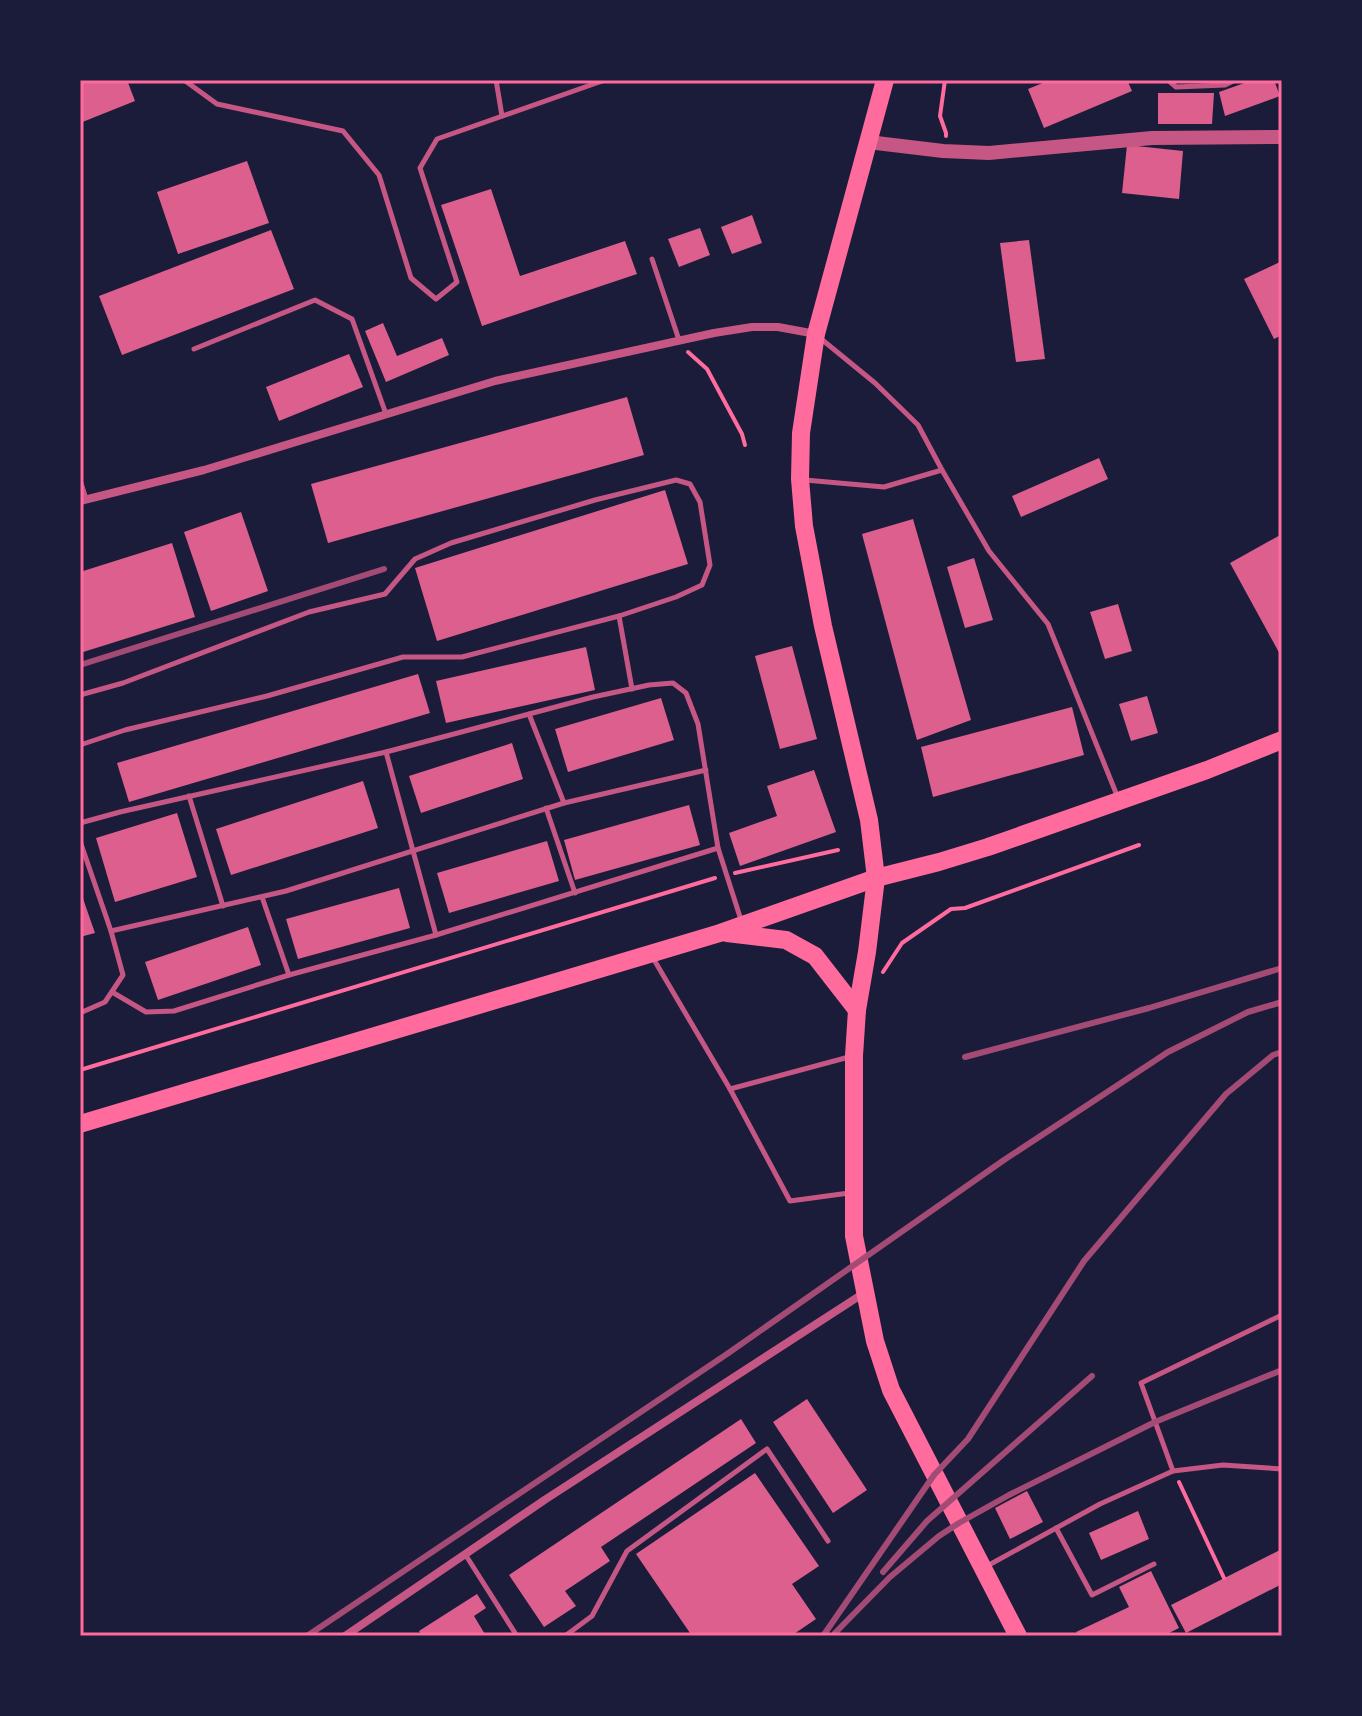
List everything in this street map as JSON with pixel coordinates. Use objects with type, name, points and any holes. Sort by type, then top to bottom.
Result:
[{"type":"main road","points":[[885,80],[816,334],[801,433],[800,479],[804,526],[823,626],[869,820],[876,878],[857,1010],[854,1056],[854,1236],[875,1341],[891,1390],[1018,1636]]},
{"type":"main road","points":[[80,1124],[720,933],[876,878],[988,847],[1207,770],[1282,740]]},
{"type":"main road","points":[[720,933],[786,940],[815,956],[857,1010]]},
{"type":"street","points":[[868,142],[989,153],[1152,138],[1282,137]]},
{"type":"street","points":[[83,500],[204,470],[495,381],[752,327],[778,327],[816,334]]},
{"type":"street","points":[[345,1636],[546,1499],[864,1293]]},
{"type":"lane","points":[[184,80],[217,104],[343,131],[379,175],[411,278],[436,299],[457,282],[420,168],[437,139],[605,80]]},
{"type":"lane","points":[[496,80],[502,116]]},
{"type":"lane","points":[[1168,80],[1176,87],[1225,85],[1235,80]]},
{"type":"lane","points":[[652,259],[679,341]]},
{"type":"lane","points":[[194,349],[315,300],[352,319],[386,414]]},
{"type":"lane","points":[[816,334],[875,383],[918,425],[989,551],[1048,624],[1119,801]]},
{"type":"lane","points":[[800,479],[884,487],[942,470]]},
{"type":"lane","points":[[80,480],[83,500]]},
{"type":"lane","points":[[80,695],[123,683],[309,612],[385,594],[415,559],[451,543],[595,500],[676,480],[690,484],[700,502],[710,565],[702,585],[676,597],[619,616],[462,657],[403,657],[267,696],[125,730],[80,745]]},
{"type":"lane","points":[[619,616],[632,689]]},
{"type":"lane","points":[[80,823],[386,752],[632,689],[673,683],[686,693],[698,724],[718,848],[742,925]]},
{"type":"lane","points":[[529,714],[564,803]]},
{"type":"lane","points":[[386,752],[436,935]]},
{"type":"lane","points":[[111,931],[286,891],[546,808],[706,770]]},
{"type":"lane","points":[[189,796],[223,906]]},
{"type":"lane","points":[[546,808],[575,893]]},
{"type":"lane","points":[[80,841],[123,975],[105,1002],[80,1013]]},
{"type":"lane","points":[[112,992],[146,1012],[174,1011],[718,848]]},
{"type":"lane","points":[[262,897],[289,975]]},
{"type":"lane","points":[[650,954],[730,1089],[790,1201],[853,1192]]},
{"type":"lane","points":[[730,1089],[854,1056]]},
{"type":"lane","points":[[1173,1471],[1141,1383],[1282,1315]]},
{"type":"lane","points":[[565,1636],[592,1616],[627,1551],[767,1449],[828,1541]]},
{"type":"lane","points":[[982,1568],[1100,1504],[1173,1471],[1223,1465],[1282,1469]]},
{"type":"lane","points":[[1056,1528],[1092,1595],[1154,1564]]},
{"type":"lane","points":[[465,1554],[517,1636]]},
{"type":"path","points":[[943,151],[946,133],[940,116],[945,80]]},
{"type":"path","points":[[679,341],[707,369],[745,445]]},
{"type":"path","points":[[879,977],[902,943],[951,909],[965,908],[1139,845]]},
{"type":"path","points":[[80,1070],[726,875],[838,850]]},
{"type":"path","points":[[1173,1471],[1224,1578]]},
{"type":"building","points":[[80,80],[127,80],[135,101],[80,123]]},
{"type":"building","points":[[1050,80],[1127,80],[1132,91],[1044,128],[1028,89]]},
{"type":"building","points":[[1253,80],[1274,80],[1280,96],[1225,116],[1219,92]]},
{"type":"building","points":[[1158,93],[1214,93],[1212,124],[1158,124]]},
{"type":"building","points":[[1127,145],[1183,151],[1179,199],[1122,193]]},
{"type":"building","points":[[247,161],[269,223],[178,254],[157,192]]},
{"type":"building","points":[[491,189],[520,276],[625,241],[637,274],[482,326],[441,205]]},
{"type":"building","points":[[752,215],[762,243],[732,254],[721,227]]},
{"type":"building","points":[[700,228],[710,255],[679,267],[668,239]]},
{"type":"building","points":[[271,230],[294,289],[122,355],[99,296]]},
{"type":"building","points":[[1029,240],[1045,359],[1016,362],[1000,243]]},
{"type":"building","points":[[1282,261],[1282,335],[1274,339],[1244,279]]},
{"type":"building","points":[[383,323],[397,356],[442,338],[449,355],[386,382],[365,331]]},
{"type":"building","points":[[349,354],[363,387],[279,421],[266,387]]},
{"type":"building","points":[[627,397],[644,455],[328,543],[311,484]]},
{"type":"building","points":[[1099,458],[1108,479],[1021,517],[1012,496]]},
{"type":"building","points":[[665,490],[688,564],[437,641],[415,568]]},
{"type":"building","points":[[241,512],[268,591],[211,611],[184,532]]},
{"type":"building","points":[[913,519],[971,720],[917,740],[862,534]]},
{"type":"building","points":[[1282,534],[1282,658],[1230,563]]},
{"type":"building","points":[[172,543],[195,617],[80,653],[80,572]]},
{"type":"building","points":[[974,558],[993,620],[965,628],[947,567]]},
{"type":"building","points":[[1118,604],[1132,651],[1105,659],[1090,612]]},
{"type":"building","points":[[792,646],[817,739],[780,749],[755,656]]},
{"type":"building","points":[[586,647],[595,690],[446,723],[436,681]]},
{"type":"building","points":[[418,674],[430,713],[129,802],[117,763]]},
{"type":"building","points":[[1147,696],[1158,733],[1131,741],[1119,704]]},
{"type":"building","points":[[661,698],[674,740],[568,772],[555,729]]},
{"type":"building","points":[[1072,707],[1084,755],[933,797],[921,747]]},
{"type":"building","points":[[512,743],[523,779],[421,813],[409,776]]},
{"type":"building","points":[[814,770],[836,832],[740,866],[729,833],[777,816],[767,786]]},
{"type":"building","points":[[363,781],[378,828],[231,875],[216,829]]},
{"type":"building","points":[[689,805],[700,845],[575,880],[564,840]]},
{"type":"building","points":[[177,813],[197,877],[115,902],[96,838]]},
{"type":"building","points":[[547,841],[559,881],[449,913],[437,873]]},
{"type":"building","points":[[399,888],[410,928],[298,959],[286,919]]},
{"type":"building","points":[[80,890],[95,933],[80,937]]},
{"type":"building","points":[[248,927],[261,965],[158,1000],[145,962]]},
{"type":"building","points":[[807,1399],[867,1490],[833,1513],[773,1422]]},
{"type":"building","points":[[741,1419],[756,1443],[601,1547],[610,1561],[565,1591],[576,1606],[544,1627],[509,1575]]},
{"type":"building","points":[[755,1473],[819,1566],[792,1584],[816,1619],[791,1636],[692,1636],[636,1554]]},
{"type":"building","points":[[1027,1491],[1043,1522],[1010,1539],[995,1508]]},
{"type":"building","points":[[1138,1511],[1149,1539],[1101,1560],[1089,1533]]},
{"type":"building","points":[[1282,1549],[1282,1584],[1186,1633],[1171,1605]]},
{"type":"building","points":[[1151,1571],[1179,1628],[1163,1636],[1079,1636],[1076,1632],[1129,1607],[1119,1587]]},
{"type":"building","points":[[477,1594],[486,1608],[474,1616],[486,1636],[422,1636],[419,1631]]},
{"type":"railway","points":[[80,665],[384,569]]},
{"type":"railway","points":[[965,1057],[1149,1008],[1282,968]]},
{"type":"railway","points":[[307,1636],[727,1354],[1004,1160],[1168,1052],[1248,1012],[1282,1002]]},
{"type":"railway","points":[[823,1636],[934,1475],[968,1439],[1084,1261],[1226,1094],[1273,1055],[1282,1052]]},
{"type":"railway","points":[[835,1633],[890,1577],[959,1523],[1155,1422],[1282,1370]]},
{"type":"railway","points":[[883,1572],[927,1521],[1092,1376]]}]
